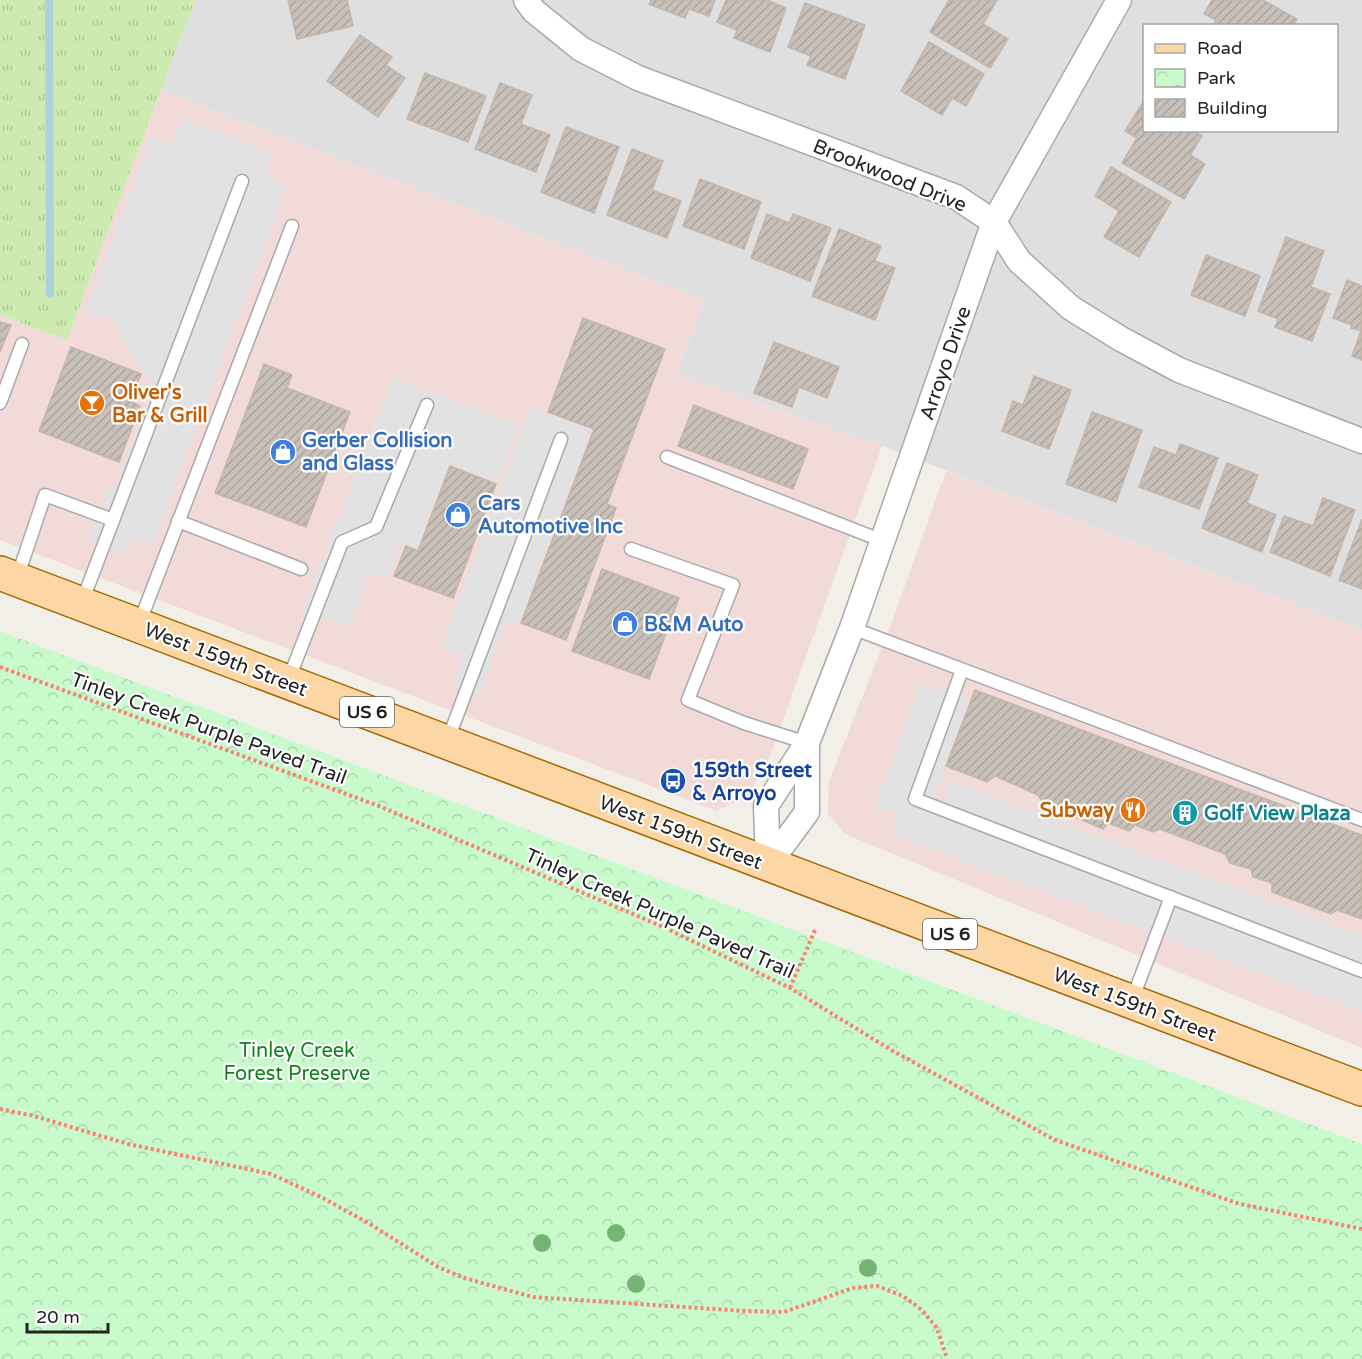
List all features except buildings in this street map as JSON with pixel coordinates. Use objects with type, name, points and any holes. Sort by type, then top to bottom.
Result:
[{"type":"main road","name":"West 159th Street","points":[[8,576],[1362,1089]]},
{"type":"street","name":"Brookwood Drive","points":[[526,0],[534,10],[581,49],[638,78],[956,197],[994,222],[1019,261],[1071,308],[1121,339],[1179,370],[1362,441]]},
{"type":"street","name":"Arroyo Drive","points":[[768,865],[766,806],[807,743],[852,628],[994,222],[1119,0]]},
{"type":"street","name":"Arroyo Drive","points":[[768,865],[807,812],[807,743]]},
{"type":"lane","points":[[81,603],[242,181]]},
{"type":"lane","points":[[138,626],[292,226]]},
{"type":"lane","points":[[0,403],[22,344]]},
{"type":"lane","points":[[288,682],[342,542],[376,527],[427,405]]},
{"type":"lane","points":[[446,743],[561,439]]},
{"type":"lane","points":[[667,458],[883,541]]},
{"type":"lane","points":[[8,576],[45,495],[112,520]]},
{"type":"lane","points":[[178,521],[301,569]]},
{"type":"lane","points":[[631,549],[733,585],[688,700],[744,723],[807,743]]},
{"type":"lane","points":[[852,628],[1362,820]]},
{"type":"lane","points":[[963,670],[915,799],[1362,971]]},
{"type":"lane","points":[[1132,1002],[1171,897]]},
{"type":"path","name":"Tinley Creek Purple Paved Trail","points":[[0,667],[379,806],[661,926],[790,988],[893,1051],[1055,1140],[1240,1204],[1362,1229]]},
{"type":"path","points":[[790,988],[815,930]]},
{"type":"path","points":[[0,1109],[34,1116],[128,1144],[271,1174],[321,1197],[370,1224],[438,1267],[464,1278],[533,1297],[783,1312],[853,1288],[877,1286],[903,1296],[922,1310],[937,1328],[947,1359]]},
{"type":"shaded area","points":[[195,0],[1362,0],[1362,630],[882,446],[683,377],[678,371],[704,300],[161,90]]},
{"type":"shaded area","points":[[161,90],[704,300],[678,371],[683,377],[882,446],[767,764],[747,796],[717,811],[0,540],[0,315],[67,340]]},
{"type":"shaded area","points":[[182,119],[273,153],[265,177],[287,186],[153,544],[133,536],[127,555],[88,541],[109,488],[117,483],[153,387],[126,347],[111,316],[95,318],[87,307],[151,136],[173,144]]},
{"type":"shaded area","points":[[393,378],[519,426],[498,482],[449,463],[417,549],[401,543],[388,578],[370,572],[349,627],[303,609]]},
{"type":"shaded area","points":[[531,407],[592,430],[519,622],[506,621],[479,694],[452,684],[463,655],[441,646]]},
{"type":"shaded area","name":"Golf View Plaza","points":[[946,471],[1362,630],[1362,1048],[845,834],[828,814],[829,781],[890,627]]},
{"type":"shaded area","points":[[921,683],[968,701],[936,796],[938,801],[941,802],[944,799],[950,781],[1362,936],[1362,1012],[891,834],[899,818],[897,814],[875,806]]},
{"type":"green space","points":[[1,0],[195,0],[67,340],[0,315]]},
{"type":"green space","name":"Tinley Creek Forest Preserve","points":[[0,631],[1362,1144],[1362,1359],[0,1359]]},
{"type":"waterway","points":[[49,0],[50,294]]},
{"type":"place","name":"Oliver's Bar & Grill","points":[[92,403]]},
{"type":"place","name":"Gerber Collision and Glass","points":[[283,452]]},
{"type":"place","name":"Cars Automotive Inc","points":[[458,515]]},
{"type":"place","name":"B&M Auto","points":[[625,624]]},
{"type":"place","name":"159th Street & Arroyo","points":[[673,781]]},
{"type":"place","name":"Subway","points":[[1133,810]]},
{"type":"place","name":"Golf View Plaza","points":[[1185,813]]}]
